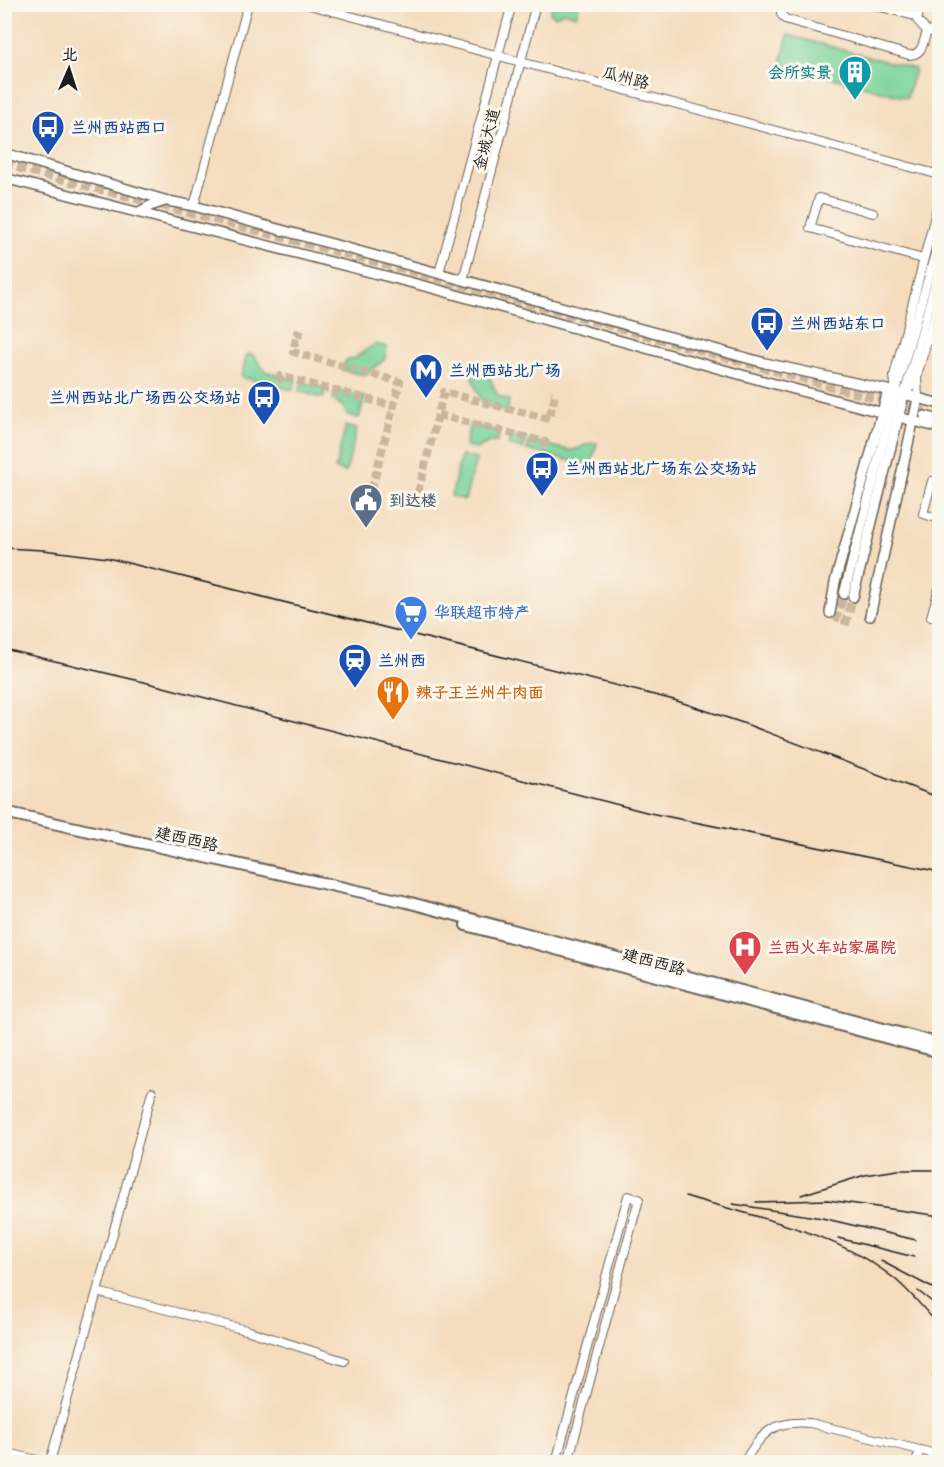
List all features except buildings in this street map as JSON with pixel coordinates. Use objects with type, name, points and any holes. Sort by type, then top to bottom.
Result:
[{"type":"highway","name":"建西西路","points":[[4,812],[406,902],[939,1044]]},
{"type":"highway","name":"建西西路","points":[[362,892],[406,908],[522,941],[939,1052]]},
{"type":"main road","points":[[4,153],[168,201],[194,206],[765,363],[939,404]]},
{"type":"main road","points":[[4,178],[432,288],[939,428]]},
{"type":"main road","points":[[139,212],[156,203],[168,201]]},
{"type":"main road","points":[[830,612],[836,582],[896,393]]},
{"type":"main road","points":[[870,616],[918,399]]},
{"type":"main road","points":[[848,596],[890,414]]},
{"type":"main road","points":[[939,415],[925,414],[939,420]]},
{"type":"street","points":[[194,206],[248,4]]},
{"type":"street","name":"瓜州路","points":[[306,4],[939,176]]},
{"type":"street","name":"金城大道","points":[[439,273],[512,4]]},
{"type":"street","name":"金城大道","points":[[463,280],[536,4]]},
{"type":"street","points":[[783,4],[781,14],[785,19],[909,55],[916,55],[920,52],[927,31]]},
{"type":"street","points":[[921,4],[917,20],[927,31],[939,33]]},
{"type":"street","points":[[875,5],[918,17]]},
{"type":"street","points":[[896,393],[894,376],[939,196]]},
{"type":"street","points":[[873,213],[819,198],[810,228],[923,259]]},
{"type":"street","points":[[896,393],[939,236]]},
{"type":"street","points":[[896,393],[939,266]]},
{"type":"street","points":[[918,399],[917,375],[939,297]]},
{"type":"street","points":[[896,393],[917,375]]},
{"type":"street","points":[[939,483],[932,481],[923,514],[939,519]]},
{"type":"street","points":[[931,617],[939,585]]},
{"type":"street","points":[[50,1462],[152,1092]]},
{"type":"street","points":[[556,1462],[628,1196],[639,1199],[568,1462]]},
{"type":"street","points":[[97,1292],[246,1330],[344,1361]]},
{"type":"street","points":[[590,1338],[600,1341]]},
{"type":"street","points":[[744,1462],[764,1433],[778,1424],[792,1422],[810,1423],[939,1455]]},
{"type":"street","points":[[916,1462],[920,1450]]},
{"type":"street","points":[[4,1452],[45,1462]]},
{"type":"green space","points":[[552,4],[579,5],[576,16],[564,12],[555,16],[550,13]]},
{"type":"green space","points":[[788,35],[915,69],[907,98],[781,64]]},
{"type":"green space","points":[[375,344],[387,347],[385,359],[365,375],[342,370],[346,360],[353,359]]},
{"type":"green space","points":[[247,354],[253,355],[265,371],[296,380],[293,390],[241,377]]},
{"type":"green space","points":[[472,369],[487,372],[498,396],[509,400],[507,412],[483,405],[471,375]]},
{"type":"green space","points":[[302,382],[326,388],[323,398],[299,392]]},
{"type":"green space","points":[[336,389],[365,397],[359,418],[347,415],[344,408],[333,399]]},
{"type":"green space","points":[[470,424],[499,431],[497,442],[489,442],[477,449],[465,446]]},
{"type":"green space","points":[[346,426],[357,429],[346,472],[335,469]]},
{"type":"green space","points":[[510,435],[526,439],[523,449],[508,445]]},
{"type":"green space","points":[[530,440],[569,450],[597,443],[591,466],[527,450]]},
{"type":"green space","points":[[461,456],[476,459],[465,500],[451,496]]},
{"type":"tunnel","points":[[4,164],[434,277],[926,412]]},
{"type":"tunnel","points":[[303,335],[297,333],[293,352],[400,382],[371,492]]},
{"type":"tunnel","points":[[279,382],[280,376],[393,406]]},
{"type":"tunnel","points":[[415,504],[444,392],[549,419],[555,395],[551,394]]},
{"type":"tunnel","points":[[438,415],[545,442],[542,449]]},
{"type":"tunnel","points":[[835,621],[844,594]]},
{"type":"tunnel","points":[[845,625],[853,597]]},
{"type":"railway","points":[[4,548],[108,558],[674,700],[743,723],[940,798]]},
{"type":"railway","points":[[4,649],[144,682],[650,813],[940,872]]},
{"type":"railway","points":[[801,1195],[865,1175],[898,1170],[933,1170]]},
{"type":"railway","points":[[685,1196],[792,1227],[844,1247],[898,1281],[940,1326]]},
{"type":"railway","points":[[756,1202],[828,1200],[940,1216]]},
{"type":"railway","points":[[733,1204],[822,1218],[916,1240]]},
{"type":"railway","points":[[838,1238],[914,1257]]},
{"type":"railway","points":[[881,1261],[940,1292]]},
{"type":"railway","points":[[918,1291],[940,1308]]},
{"type":"railway","points":[[933,1375],[940,1377]]},
{"type":"place","name":"会所实景","points":[[855,101]]},
{"type":"place","name":"兰州西站西口","points":[[48,156]]},
{"type":"place","name":"兰州西站东口","points":[[767,352]]},
{"type":"place","name":"兰州西站北广场","points":[[426,399]]},
{"type":"place","name":"兰州西站北广场西公交场站","points":[[264,426]]},
{"type":"place","name":"兰州西站北广场东公交场站","points":[[542,497]]},
{"type":"place","name":"到达楼","points":[[366,529]]},
{"type":"place","name":"华联超市特产","points":[[411,641]]},
{"type":"place","name":"兰州西","points":[[355,689]]},
{"type":"place","name":"辣子王兰州牛肉面","points":[[393,721]]},
{"type":"place","name":"兰西火车站家属院","points":[[745,976]]}]
